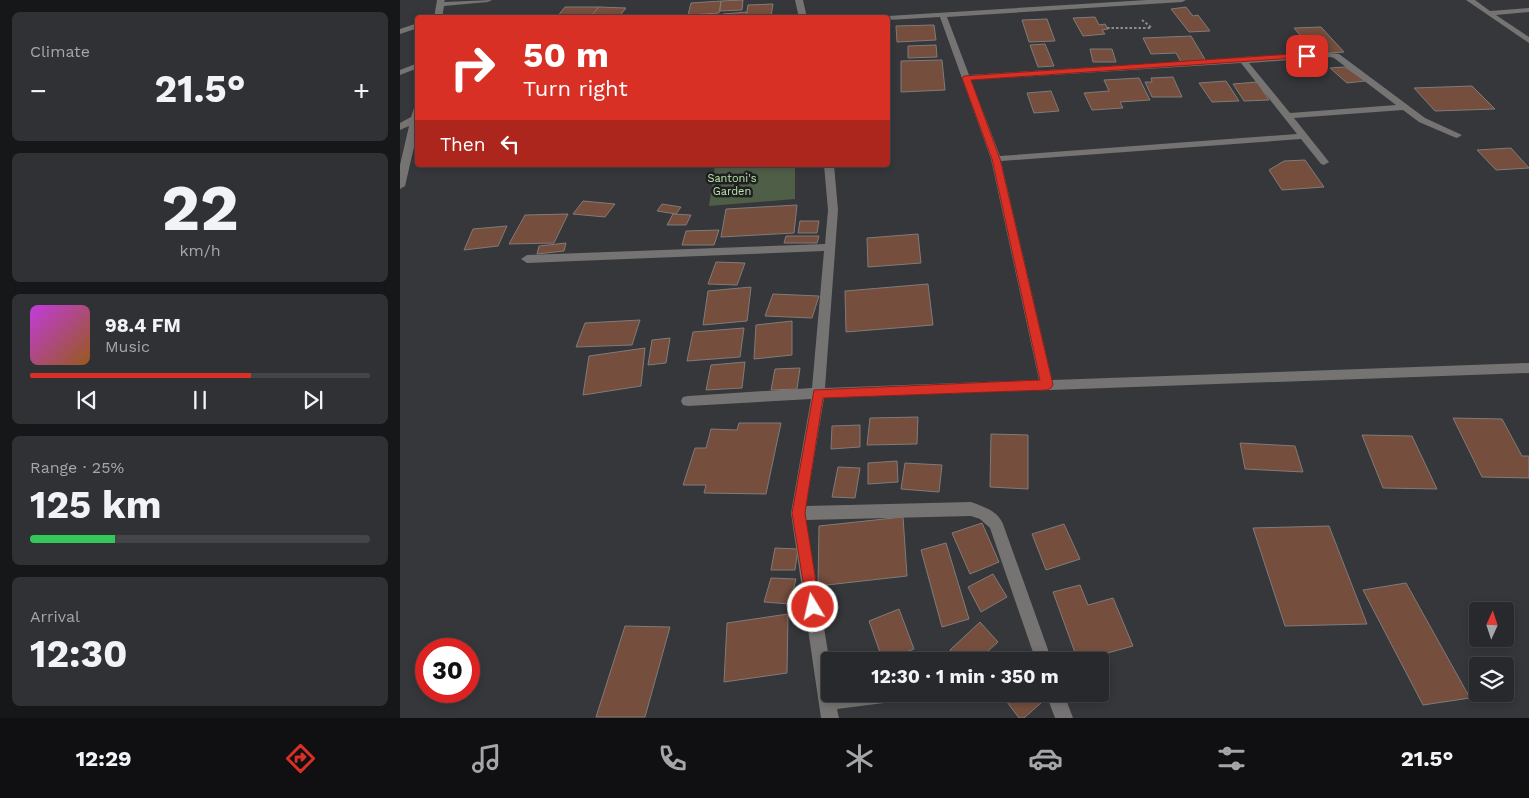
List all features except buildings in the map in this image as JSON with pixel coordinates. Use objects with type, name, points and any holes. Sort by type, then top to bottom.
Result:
[{"type":"street","points":[[438,15],[441,2],[488,0]]},
{"type":"street","points":[[799,0],[802,15]]},
{"type":"street","points":[[890,18],[1182,0]]},
{"type":"street","points":[[1470,0],[1529,41]]},
{"type":"street","points":[[1488,13],[1529,10]]},
{"type":"street","points":[[943,15],[996,159],[1047,385]]},
{"type":"street","points":[[400,32],[415,26]]},
{"type":"street","points":[[966,78],[1242,59],[1333,55],[1422,120],[1457,135]]},
{"type":"street","points":[[1242,59],[1324,162]]},
{"type":"street","points":[[400,73],[415,66]]},
{"type":"street","points":[[1288,116],[1405,107]]},
{"type":"street","points":[[400,127],[415,119]]},
{"type":"street","points":[[400,186],[415,119]]},
{"type":"street","points":[[996,159],[1303,136]]},
{"type":"street","points":[[829,167],[833,210],[818,393],[798,513],[829,709],[855,702]]},
{"type":"street","points":[[527,259],[830,248]]},
{"type":"street","points":[[688,401],[818,393],[1529,368]]},
{"type":"street","points":[[798,513],[971,509],[985,514],[996,524],[1041,652]]},
{"type":"street","points":[[1058,702],[1064,718]]},
{"type":"path","points":[[1107,28],[1152,28]]},
{"type":"green space","name":"Santoni's Garden","points":[[715,167],[795,167],[795,199],[709,206]]},
{"type":"route","points":[[813,607],[798,513],[818,393],[1047,385],[996,159],[966,78],[1307,56]]}]
